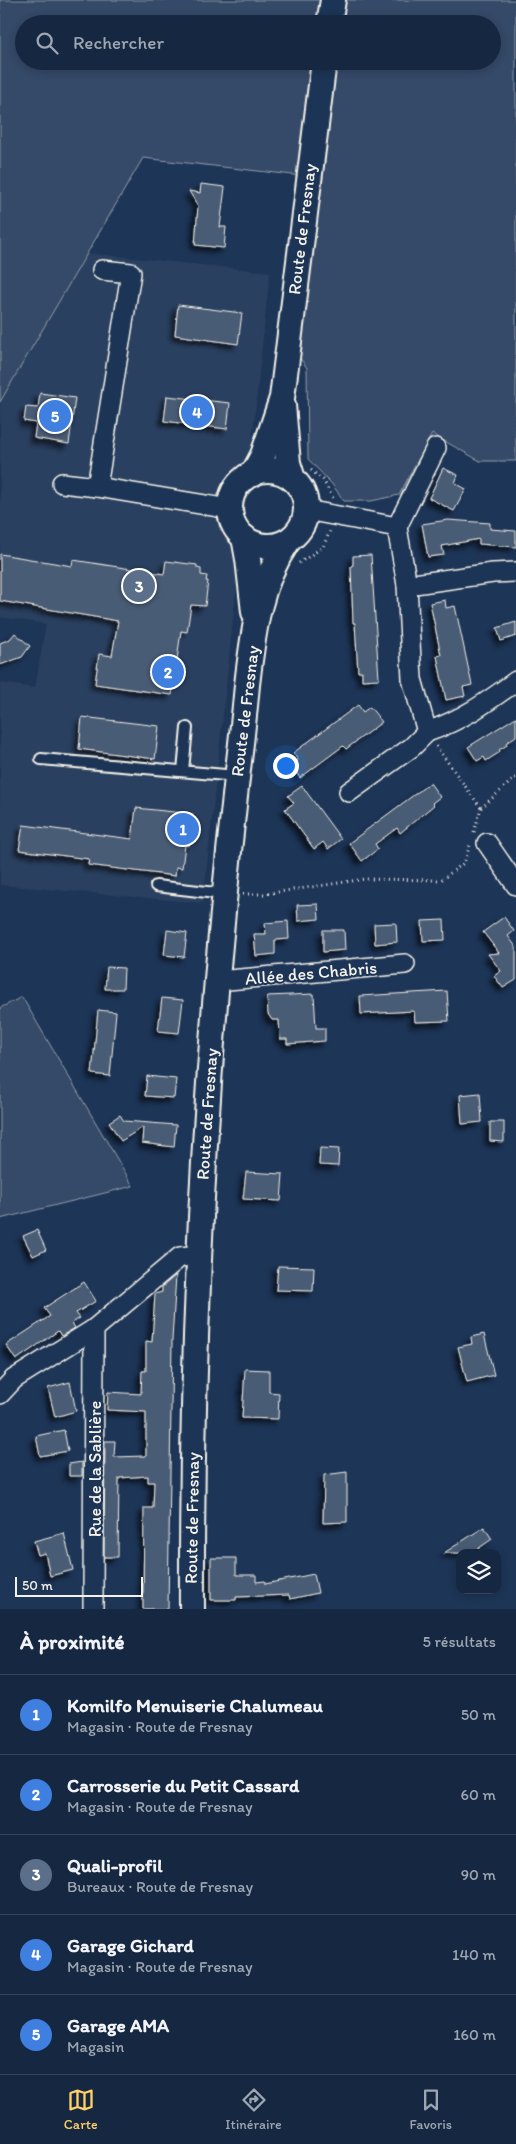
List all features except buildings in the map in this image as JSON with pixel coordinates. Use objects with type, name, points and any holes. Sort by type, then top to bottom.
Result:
[{"type":"street","points":[[330,15],[333,0]]},
{"type":"street","name":"Route de Fresnay","points":[[253,474],[263,455],[282,398],[323,70]]},
{"type":"street","points":[[97,487],[131,273],[102,270]]},
{"type":"street","name":"Route de Fresnay","points":[[282,398],[288,463],[299,472]]},
{"type":"street","points":[[427,732],[412,679],[406,585],[397,527],[436,448]]},
{"type":"street","points":[[260,471],[299,472],[306,510],[304,522],[297,533],[288,541],[276,546],[263,546],[244,538],[236,529],[230,509],[232,496],[238,485],[248,476],[260,471]]},
{"type":"street","points":[[62,484],[97,487],[230,509]]},
{"type":"street","points":[[306,510],[397,527]]},
{"type":"street","name":"Route de Fresnay","points":[[244,538],[255,621]]},
{"type":"street","name":"Route de Fresnay","points":[[192,1609],[191,1496],[202,1186],[224,894],[255,621],[271,569],[288,541]]},
{"type":"street","points":[[406,585],[493,573],[516,572]]},
{"type":"street","points":[[349,792],[412,747],[427,732],[452,723],[488,702],[516,681]]},
{"type":"street","points":[[487,843],[516,885]]},
{"type":"street","name":"Allée des Chabris","points":[[217,981],[406,964]]},
{"type":"street","points":[[0,1394],[14,1379],[94,1329],[180,1258],[200,1255]]},
{"type":"street","name":"Rue de la Sablière","points":[[93,1609],[94,1329]]},
{"type":"lane","points":[[183,771],[187,728]]},
{"type":"lane","points":[[40,759],[237,776]]},
{"type":"lane","points":[[156,886],[224,894]]},
{"type":"path","points":[[295,566],[323,547],[330,534],[336,504],[323,480],[299,472]]},
{"type":"path","points":[[427,732],[481,808]]},
{"type":"path","points":[[224,894],[265,894],[365,878],[441,880],[464,863],[481,808],[516,777]]},
{"type":"shaded area","points":[[0,0],[516,0],[516,461],[480,461],[432,434],[399,495],[371,501],[344,501],[331,483],[308,459],[307,368],[300,358],[320,178],[143,158],[0,402]]},
{"type":"shaded area","points":[[86,253],[270,272],[203,903],[0,885],[0,683],[35,688],[46,624],[0,617],[0,402]]},
{"type":"shaded area","points":[[22,997],[133,1186],[0,1219],[0,1008]]},
{"type":"place","name":"Garage Gichard","points":[[197,412]]},
{"type":"place","name":"Garage AMA","points":[[55,416]]},
{"type":"place","name":"Quali-profil","points":[[139,586]]},
{"type":"place","name":"Carrosserie du Petit Cassard","points":[[168,672]]},
{"type":"place","name":"Komilfo Menuiserie Chalumeau","points":[[183,829]]}]
